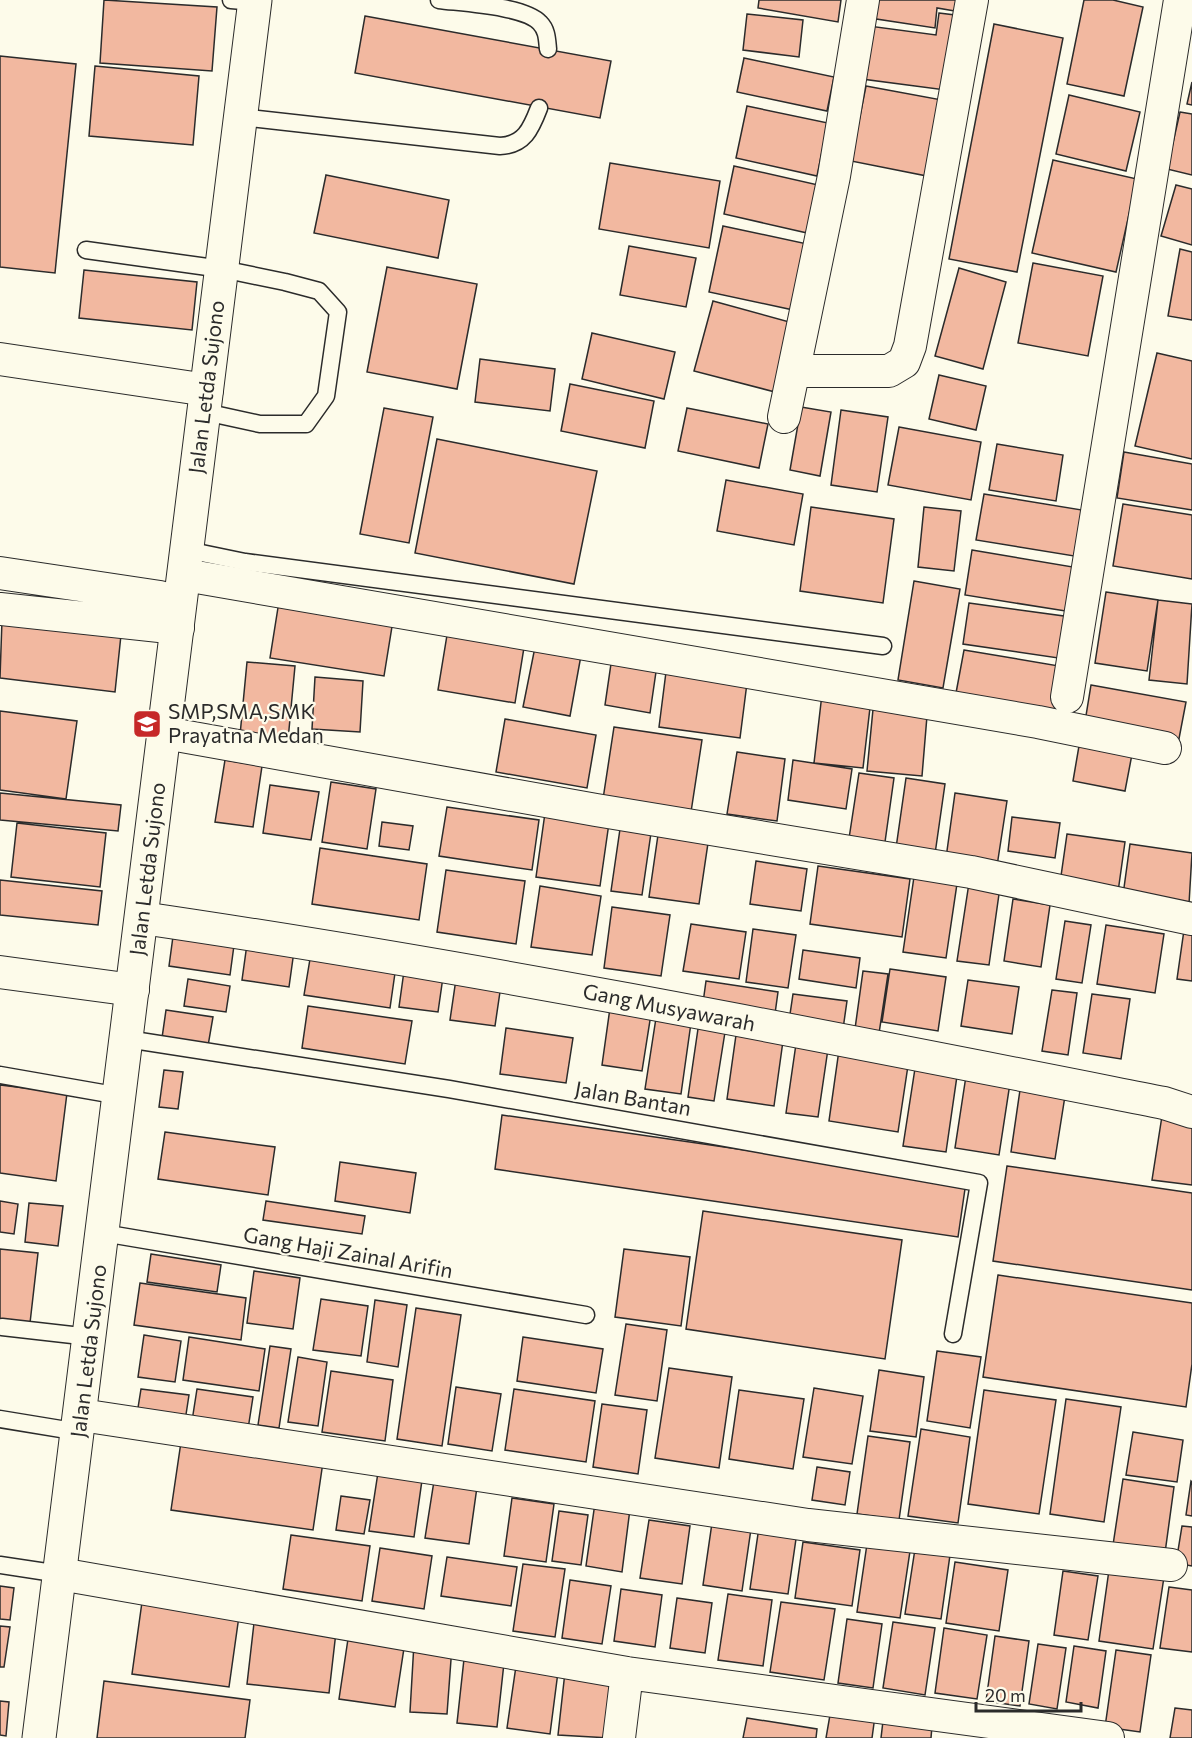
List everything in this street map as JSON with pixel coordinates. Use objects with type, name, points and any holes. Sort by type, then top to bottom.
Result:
[{"type":"highway","name":"Jalan Letda Sujono","points":[[39,1738],[241,117],[247,1]]},
{"type":"street","points":[[784,417],[834,176],[863,0]]},
{"type":"street","points":[[795,371],[890,371],[904,362],[910,346],[972,0]]},
{"type":"street","points":[[1067,697],[1180,0]]},
{"type":"street","points":[[0,359],[206,401]]},
{"type":"street","points":[[186,562],[1165,748]]},
{"type":"street","points":[[0,573],[160,597]]},
{"type":"street","points":[[0,609],[178,628]]},
{"type":"street","points":[[165,733],[596,810],[971,872],[1192,919]]},
{"type":"street","name":"Gang Musyawarah","points":[[142,918],[296,941],[567,988],[1164,1102],[1192,1112]]},
{"type":"street","points":[[0,972],[133,990]]},
{"type":"street","points":[[80,1423],[808,1525],[1172,1565]]},
{"type":"street","points":[[60,1574],[627,1673],[1108,1738]]},
{"type":"street","points":[[619,1738],[627,1673]]},
{"type":"lane","points":[[439,0],[522,12],[541,24],[547,34],[548,49]]},
{"type":"lane","points":[[241,117],[500,146],[514,145],[525,137],[539,108]]},
{"type":"lane","points":[[86,250],[222,269],[319,291],[338,312],[326,396],[306,424],[260,424],[206,401]]},
{"type":"lane","points":[[186,562],[245,562],[883,646]]},
{"type":"lane","name":"Jalan Bantan","points":[[127,1039],[449,1089],[979,1183],[953,1334]]},
{"type":"lane","points":[[0,1075],[120,1096]]},
{"type":"lane","name":"Gang Haji Zainal Arifin","points":[[103,1233],[586,1315]]},
{"type":"lane","points":[[2,1327],[90,1337]]},
{"type":"lane","points":[[0,1419],[80,1423]]},
{"type":"lane","points":[[0,1565],[60,1574]]},
{"type":"building","points":[[104,0],[217,7],[212,71],[100,63]]},
{"type":"building","points":[[759,0],[841,0],[838,22],[758,8]]},
{"type":"building","points":[[872,0],[968,0],[966,13],[937,8],[935,28],[870,18]]},
{"type":"building","points":[[1084,0],[1113,0],[1143,7],[1124,96],[1067,84]]},
{"type":"building","points":[[939,13],[963,16],[953,91],[862,79],[869,26],[936,35]]},
{"type":"building","points":[[747,14],[803,20],[799,57],[743,50]]},
{"type":"building","points":[[365,16],[611,61],[600,118],[355,73]]},
{"type":"building","points":[[994,24],[1063,38],[1017,272],[949,259]]},
{"type":"building","points":[[0,56],[76,64],[55,273],[0,267]]},
{"type":"building","points":[[744,58],[834,77],[827,111],[737,92]]},
{"type":"building","points":[[95,66],[199,76],[193,145],[89,136]]},
{"type":"building","points":[[1192,82],[1192,105],[1187,104]]},
{"type":"building","points":[[866,86],[942,100],[927,176],[851,161]]},
{"type":"building","points":[[1069,95],[1140,112],[1126,171],[1056,154]]},
{"type":"building","points":[[747,106],[828,123],[817,176],[736,158]]},
{"type":"building","points":[[1180,112],[1192,114],[1192,175],[1167,169]]},
{"type":"building","points":[[1053,160],[1137,179],[1116,272],[1032,253]]},
{"type":"building","points":[[610,163],[720,181],[709,248],[599,229]]},
{"type":"building","points":[[734,166],[827,187],[816,235],[724,214]]},
{"type":"building","points":[[326,175],[449,200],[438,258],[314,233]]},
{"type":"building","points":[[1176,185],[1192,189],[1192,245],[1161,236]]},
{"type":"building","points":[[723,226],[812,245],[798,311],[709,292]]},
{"type":"building","points":[[629,246],[696,258],[686,307],[620,295]]},
{"type":"building","points":[[1180,249],[1192,252],[1192,320],[1168,316]]},
{"type":"building","points":[[1033,263],[1103,276],[1088,356],[1018,343]]},
{"type":"building","points":[[387,267],[477,284],[457,389],[367,372]]},
{"type":"building","points":[[959,268],[1006,282],[983,369],[935,356]]},
{"type":"building","points":[[84,270],[197,282],[192,330],[79,318]]},
{"type":"building","points":[[713,301],[793,323],[775,392],[694,371]]},
{"type":"building","points":[[592,333],[675,352],[664,399],[582,379]]},
{"type":"building","points":[[1157,353],[1192,361],[1192,459],[1135,446]]},
{"type":"building","points":[[480,359],[555,369],[550,411],[475,402]]},
{"type":"building","points":[[939,375],[986,386],[976,430],[929,419]]},
{"type":"building","points":[[570,384],[654,401],[645,448],[561,431]]},
{"type":"building","points":[[801,407],[831,412],[820,476],[790,470]]},
{"type":"building","points":[[384,408],[433,417],[409,543],[360,534]]},
{"type":"building","points":[[687,408],[768,424],[759,468],[678,451]]},
{"type":"building","points":[[841,410],[888,417],[877,492],[831,485]]},
{"type":"building","points":[[899,427],[981,442],[971,500],[888,485]]},
{"type":"building","points":[[437,439],[597,471],[574,584],[415,553]]},
{"type":"building","points":[[997,444],[1063,455],[1056,501],[989,490]]},
{"type":"building","points":[[1124,452],[1192,464],[1192,510],[1117,498]]},
{"type":"building","points":[[726,480],[803,494],[794,545],[717,531]]},
{"type":"building","points":[[984,494],[1082,510],[1074,556],[976,540]]},
{"type":"building","points":[[1123,504],[1192,515],[1192,579],[1113,566]]},
{"type":"building","points":[[811,507],[894,519],[883,603],[800,591]]},
{"type":"building","points":[[924,507],[961,511],[954,571],[918,567]]},
{"type":"building","points":[[972,550],[1085,569],[1078,613],[965,595]]},
{"type":"building","points":[[914,581],[960,589],[943,688],[898,680]]},
{"type":"building","points":[[1106,592],[1158,600],[1147,671],[1095,663]]},
{"type":"building","points":[[280,595],[394,614],[384,676],[270,658]]},
{"type":"building","points":[[1158,600],[1192,604],[1187,684],[1149,680]]},
{"type":"building","points":[[969,603],[1071,617],[1065,659],[963,644]]},
{"type":"building","points":[[2,620],[121,635],[115,692],[0,678]]},
{"type":"building","points":[[449,623],[526,635],[515,703],[438,690]]},
{"type":"building","points":[[536,642],[582,650],[570,716],[523,707]]},
{"type":"building","points":[[613,650],[658,658],[650,713],[605,705]]},
{"type":"building","points":[[964,650],[1065,667],[1057,711],[956,693]]},
{"type":"building","points":[[247,662],[295,666],[288,740],[240,735]]},
{"type":"building","points":[[666,672],[747,683],[740,738],[659,727]]},
{"type":"building","points":[[315,677],[363,681],[360,732],[312,729]]},
{"type":"building","points":[[1091,685],[1186,702],[1178,744],[1084,728]]},
{"type":"building","points":[[822,694],[871,699],[863,768],[814,763]]},
{"type":"building","points":[[874,699],[928,704],[922,776],[867,771]]},
{"type":"building","points":[[0,711],[77,721],[66,799],[0,790]]},
{"type":"building","points":[[505,719],[596,735],[587,788],[496,772]]},
{"type":"building","points":[[614,727],[702,740],[691,812],[603,799]]},
{"type":"building","points":[[1080,740],[1133,749],[1125,791],[1073,781]]},
{"type":"building","points":[[737,752],[785,759],[777,821],[727,814]]},
{"type":"building","points":[[225,760],[262,766],[253,827],[215,822]]},
{"type":"building","points":[[793,760],[852,769],[846,809],[788,800]]},
{"type":"building","points":[[859,773],[894,778],[884,849],[848,845]]},
{"type":"building","points":[[906,778],[945,784],[935,854],[896,848]]},
{"type":"building","points":[[331,782],[376,789],[367,849],[322,842]]},
{"type":"building","points":[[270,785],[319,792],[311,840],[263,833]]},
{"type":"building","points":[[0,793],[121,805],[118,831],[0,820]]},
{"type":"building","points":[[955,793],[1007,801],[997,866],[946,858]]},
{"type":"building","points":[[447,807],[539,820],[532,870],[439,856]]},
{"type":"building","points":[[545,813],[609,823],[600,886],[536,877]]},
{"type":"building","points":[[1012,817],[1060,823],[1055,858],[1008,851]]},
{"type":"building","points":[[382,822],[413,826],[409,850],[379,846]]},
{"type":"building","points":[[17,823],[106,833],[100,887],[11,877]]},
{"type":"building","points":[[620,829],[651,833],[642,895],[611,891]]},
{"type":"building","points":[[1067,834],[1125,842],[1118,892],[1060,883]]},
{"type":"building","points":[[658,835],[708,843],[699,904],[649,897]]},
{"type":"building","points":[[1130,844],[1192,853],[1189,904],[1123,895]]},
{"type":"building","points":[[320,848],[427,864],[419,920],[312,904]]},
{"type":"building","points":[[756,861],[807,869],[801,911],[750,904]]},
{"type":"building","points":[[818,866],[910,879],[902,937],[810,924]]},
{"type":"building","points":[[446,870],[525,881],[516,944],[437,932]]},
{"type":"building","points":[[915,870],[958,877],[946,958],[903,952]]},
{"type":"building","points":[[0,880],[102,891],[98,925],[0,915]]},
{"type":"building","points":[[969,883],[1000,887],[989,965],[957,961]]},
{"type":"building","points":[[540,886],[601,896],[592,955],[531,947]]},
{"type":"building","points":[[1013,899],[1050,905],[1041,967],[1004,961]]},
{"type":"building","points":[[612,907],[670,915],[661,976],[604,968]]},
{"type":"building","points":[[1065,921],[1091,925],[1082,983],[1056,979]]},
{"type":"building","points":[[691,924],[746,932],[739,979],[683,971]]},
{"type":"building","points":[[1106,925],[1164,934],[1155,993],[1097,984]]},
{"type":"building","points":[[174,929],[235,938],[230,975],[169,966]]},
{"type":"building","points":[[753,929],[796,935],[788,988],[746,982]]},
{"type":"building","points":[[1184,930],[1192,931],[1192,981],[1177,979]]},
{"type":"building","points":[[247,944],[294,951],[289,987],[242,980]]},
{"type":"building","points":[[803,950],[860,958],[856,988],[799,979]]},
{"type":"building","points":[[311,953],[396,966],[390,1008],[304,995]]},
{"type":"building","points":[[890,969],[946,977],[938,1031],[882,1022]]},
{"type":"building","points":[[404,971],[443,977],[438,1012],[399,1007]]},
{"type":"building","points":[[863,971],[888,974],[878,1040],[854,1036]]},
{"type":"building","points":[[188,979],[230,986],[226,1012],[184,1006]]},
{"type":"building","points":[[456,979],[501,985],[495,1026],[450,1020]]},
{"type":"building","points":[[968,980],[1019,987],[1012,1034],[961,1026]]},
{"type":"building","points":[[706,981],[778,992],[774,1021],[702,1010]]},
{"type":"building","points":[[1052,990],[1077,993],[1068,1055],[1042,1051]]},
{"type":"building","points":[[793,994],[847,1001],[843,1029],[789,1021]]},
{"type":"building","points":[[1092,994],[1130,999],[1121,1059],[1083,1053]]},
{"type":"building","points":[[308,1006],[412,1021],[405,1064],[302,1048]]},
{"type":"building","points":[[610,1008],[651,1014],[642,1071],[602,1065]]},
{"type":"building","points":[[166,1010],[213,1017],[208,1046],[162,1038]]},
{"type":"building","points":[[656,1018],[691,1023],[681,1094],[645,1089]]},
{"type":"building","points":[[699,1022],[726,1026],[714,1101],[688,1097]]},
{"type":"building","points":[[506,1028],[573,1038],[566,1083],[500,1074]]},
{"type":"building","points":[[736,1035],[783,1041],[774,1106],[727,1099]]},
{"type":"building","points":[[796,1044],[828,1049],[818,1117],[786,1113]]},
{"type":"building","points":[[839,1050],[909,1059],[898,1132],[829,1121]]},
{"type":"building","points":[[916,1062],[958,1069],[946,1152],[903,1146]]},
{"type":"building","points":[[164,1070],[183,1072],[178,1109],[159,1107]]},
{"type":"building","points":[[966,1076],[1010,1083],[999,1155],[955,1148]]},
{"type":"building","points":[[0,1085],[67,1093],[56,1181],[0,1173]]},
{"type":"building","points":[[1020,1090],[1065,1096],[1055,1159],[1011,1152]]},
{"type":"building","points":[[502,1115],[966,1182],[958,1237],[495,1169]]},
{"type":"building","points":[[1162,1116],[1192,1121],[1192,1185],[1152,1180]]},
{"type":"building","points":[[165,1132],[275,1147],[268,1195],[158,1179]]},
{"type":"building","points":[[340,1162],[416,1173],[410,1213],[335,1201]]},
{"type":"building","points":[[1007,1166],[1192,1193],[1192,1290],[993,1261]]},
{"type":"building","points":[[0,1201],[18,1204],[14,1234],[0,1232]]},
{"type":"building","points":[[266,1201],[365,1216],[362,1234],[263,1220]]},
{"type":"building","points":[[29,1203],[63,1206],[58,1246],[25,1242]]},
{"type":"building","points":[[703,1211],[902,1240],[885,1359],[686,1329]]},
{"type":"building","points":[[0,1249],[38,1253],[30,1323],[0,1320]]},
{"type":"building","points":[[624,1249],[690,1257],[681,1326],[615,1317]]},
{"type":"building","points":[[151,1254],[221,1265],[217,1292],[147,1282]]},
{"type":"building","points":[[254,1271],[300,1278],[293,1329],[247,1323]]},
{"type":"building","points":[[998,1275],[1192,1303],[1192,1364],[1186,1407],[983,1377]]},
{"type":"building","points":[[140,1283],[246,1298],[241,1340],[134,1325]]},
{"type":"building","points":[[321,1299],[368,1306],[361,1356],[313,1350]]},
{"type":"building","points":[[375,1300],[407,1305],[398,1367],[367,1362]]},
{"type":"building","points":[[416,1308],[461,1315],[442,1446],[397,1439]]},
{"type":"building","points":[[626,1324],[667,1330],[657,1401],[615,1395]]},
{"type":"building","points":[[144,1335],[181,1341],[175,1382],[138,1377]]},
{"type":"building","points":[[189,1337],[265,1349],[259,1391],[183,1380]]},
{"type":"building","points":[[523,1337],[603,1349],[596,1393],[517,1381]]},
{"type":"building","points":[[270,1346],[291,1349],[279,1428],[258,1425]]},
{"type":"building","points":[[937,1351],[981,1357],[970,1428],[927,1421]]},
{"type":"building","points":[[298,1357],[327,1362],[318,1426],[288,1422]]},
{"type":"building","points":[[669,1368],[732,1377],[719,1468],[655,1458]]},
{"type":"building","points":[[879,1370],[924,1377],[916,1437],[870,1431]]},
{"type":"building","points":[[331,1371],[393,1380],[385,1441],[322,1432]]},
{"type":"building","points":[[456,1387],[501,1394],[492,1451],[448,1444]]},
{"type":"building","points":[[814,1388],[863,1396],[852,1464],[803,1457]]},
{"type":"building","points":[[141,1389],[189,1395],[185,1421],[137,1414]]},
{"type":"building","points":[[197,1389],[253,1397],[248,1429],[192,1421]]},
{"type":"building","points":[[514,1389],[595,1401],[586,1462],[505,1450]]},
{"type":"building","points":[[739,1390],[804,1399],[793,1469],[729,1459]]},
{"type":"building","points":[[984,1390],[1056,1400],[1039,1514],[968,1504]]},
{"type":"building","points":[[1066,1399],[1121,1407],[1104,1522],[1050,1514]]},
{"type":"building","points":[[602,1404],[647,1410],[638,1474],[593,1467]]},
{"type":"building","points":[[921,1429],[970,1437],[958,1523],[908,1516]]},
{"type":"building","points":[[1133,1432],[1183,1440],[1177,1482],[1126,1475]]},
{"type":"building","points":[[868,1436],[910,1442],[899,1520],[857,1514]]},
{"type":"building","points":[[181,1442],[323,1462],[313,1530],[171,1510]]},
{"type":"building","points":[[379,1466],[423,1473],[414,1537],[369,1531]]},
{"type":"building","points":[[817,1467],[850,1472],[845,1505],[812,1500]]},
{"type":"building","points":[[1123,1479],[1174,1487],[1165,1553],[1113,1545]]},
{"type":"building","points":[[434,1481],[477,1487],[469,1544],[425,1538]]},
{"type":"building","points":[[1192,1482],[1192,1516],[1186,1515]]},
{"type":"building","points":[[341,1496],[370,1500],[364,1534],[336,1530]]},
{"type":"building","points":[[512,1498],[554,1504],[546,1562],[504,1556]]},
{"type":"building","points":[[595,1503],[630,1509],[622,1572],[586,1566]]},
{"type":"building","points":[[559,1511],[588,1515],[581,1565],[552,1561]]},
{"type":"building","points":[[649,1520],[690,1526],[682,1584],[640,1578]]},
{"type":"building","points":[[712,1523],[751,1529],[742,1591],[703,1585]]},
{"type":"building","points":[[1182,1526],[1192,1527],[1192,1566],[1176,1563]]},
{"type":"building","points":[[759,1527],[797,1532],[788,1594],[750,1589]]},
{"type":"building","points":[[291,1535],[370,1546],[362,1601],[283,1589]]},
{"type":"building","points":[[803,1542],[860,1550],[852,1606],[795,1598]]},
{"type":"building","points":[[867,1544],[910,1551],[900,1618],[857,1612]]},
{"type":"building","points":[[380,1548],[432,1556],[424,1609],[372,1601]]},
{"type":"building","points":[[915,1549],[950,1555],[941,1619],[905,1614]]},
{"type":"building","points":[[447,1557],[517,1567],[511,1606],[441,1596]]},
{"type":"building","points":[[955,1562],[1008,1570],[999,1631],[946,1623]]},
{"type":"building","points":[[523,1564],[565,1569],[555,1637],[513,1631]]},
{"type":"building","points":[[1109,1570],[1164,1577],[1153,1649],[1099,1641]]},
{"type":"building","points":[[1063,1571],[1098,1576],[1088,1640],[1054,1635]]},
{"type":"building","points":[[570,1580],[611,1586],[602,1644],[562,1638]]},
{"type":"building","points":[[0,1586],[14,1588],[10,1620],[0,1619]]},
{"type":"building","points":[[1169,1587],[1192,1590],[1192,1652],[1160,1648]]},
{"type":"building","points":[[621,1589],[662,1595],[655,1647],[614,1641]]},
{"type":"building","points":[[728,1594],[772,1600],[763,1666],[718,1660]]},
{"type":"building","points":[[677,1598],[712,1603],[705,1653],[670,1648]]},
{"type":"building","points":[[142,1602],[239,1616],[229,1687],[132,1674]]},
{"type":"building","points":[[781,1602],[835,1609],[824,1680],[770,1672]]},
{"type":"building","points":[[847,1619],[882,1624],[873,1688],[838,1683]]},
{"type":"building","points":[[893,1622],[935,1628],[925,1695],[883,1688]]},
{"type":"building","points":[[254,1623],[336,1632],[329,1693],[247,1684]]},
{"type":"building","points":[[0,1626],[10,1627],[4,1667],[0,1667]]},
{"type":"building","points":[[944,1628],[987,1635],[977,1699],[935,1693]]},
{"type":"building","points":[[995,1636],[1029,1641],[1020,1706],[986,1701]]},
{"type":"building","points":[[348,1639],[404,1648],[395,1707],[339,1699]]},
{"type":"building","points":[[414,1643],[452,1646],[447,1714],[410,1712]]},
{"type":"building","points":[[1038,1644],[1066,1648],[1057,1709],[1029,1704]]},
{"type":"building","points":[[1074,1646],[1106,1651],[1098,1708],[1066,1702]]},
{"type":"building","points":[[1116,1650],[1151,1655],[1140,1732],[1105,1727]]},
{"type":"building","points":[[464,1659],[504,1663],[497,1727],[457,1723]]},
{"type":"building","points":[[516,1666],[558,1672],[550,1734],[507,1728]]},
{"type":"building","points":[[565,1672],[617,1678],[610,1738],[558,1735]]},
{"type":"building","points":[[104,1681],[250,1700],[245,1738],[97,1738]]},
{"type":"building","points":[[0,1701],[9,1702],[6,1736],[0,1735]]},
{"type":"building","points":[[1175,1708],[1192,1710],[1192,1738],[1170,1738]]},
{"type":"building","points":[[831,1709],[875,1716],[872,1738],[826,1738]]},
{"type":"building","points":[[747,1718],[817,1729],[816,1738],[743,1738]]},
{"type":"building","points":[[883,1721],[932,1726],[931,1738],[881,1738]]},
{"type":"place","name":"SMP,SMA,SMK Prayatna Medan","points":[[147,724]]}]
